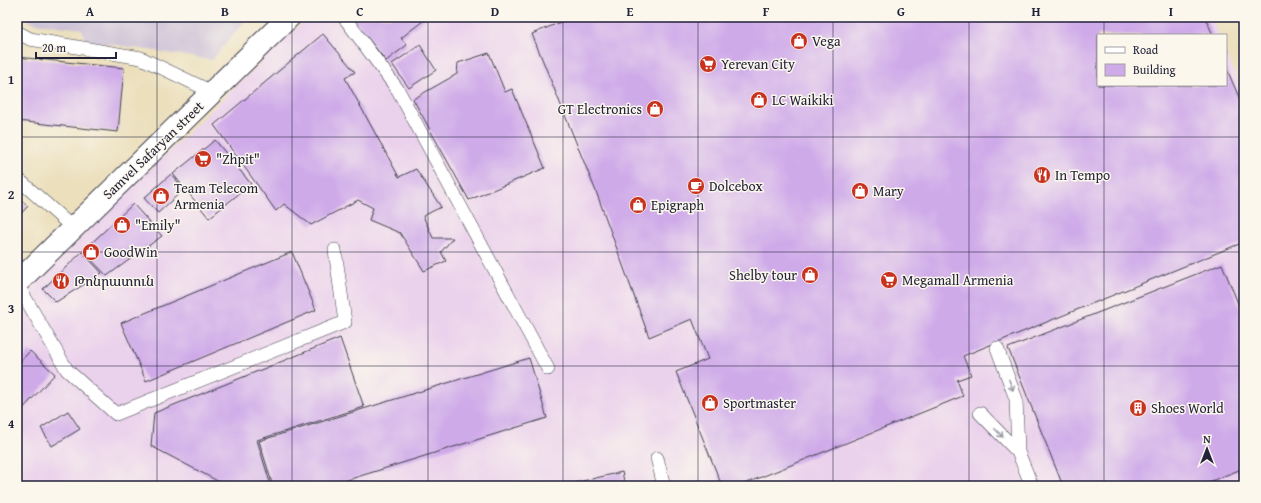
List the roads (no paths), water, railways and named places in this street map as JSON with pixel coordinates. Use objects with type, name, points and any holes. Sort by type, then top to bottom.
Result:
[{"type":"main road","name":"Samvel Safaryan street","points":[[17,283],[289,17]]},
{"type":"lane","points":[[344,17],[398,90],[548,369]]},
{"type":"lane","points":[[17,32],[30,39],[141,58],[212,92]]},
{"type":"lane","points":[[17,178],[73,228]]},
{"type":"lane","points":[[17,283],[67,370],[116,414],[345,322],[335,250]]},
{"type":"lane","points":[[997,348],[1016,399],[1018,452],[1032,486]]},
{"type":"lane","points":[[980,413],[1018,452]]},
{"type":"lane","points":[[657,458],[664,486]]},
{"type":"place","name":"Vega","points":[[799,41]]},
{"type":"place","name":"Yerevan City","points":[[708,64]]},
{"type":"place","name":"LC Waikiki","points":[[759,100]]},
{"type":"place","name":"GT Electronics","points":[[655,109]]},
{"type":"place","name":"\"Zhpit\"","points":[[203,159]]},
{"type":"place","name":"In Tempo","points":[[1042,175]]},
{"type":"place","name":"Dolcebox","points":[[696,186]]},
{"type":"place","name":"Mary","points":[[860,191]]},
{"type":"place","name":"Team Telecom Armenia","points":[[161,196]]},
{"type":"place","name":"Epigraph","points":[[638,205]]},
{"type":"place","name":"\"Emily\"","points":[[122,225]]},
{"type":"place","name":"GoodWin","points":[[91,252]]},
{"type":"place","name":"Shelby tour","points":[[810,275]]},
{"type":"place","name":"Megamall Armenia","points":[[889,280]]},
{"type":"place","name":"Թոնրատուն","points":[[61,281]]},
{"type":"place","name":"Sportmaster","points":[[710,403]]},
{"type":"place","name":"Shoes World","points":[[1138,408]]}]
